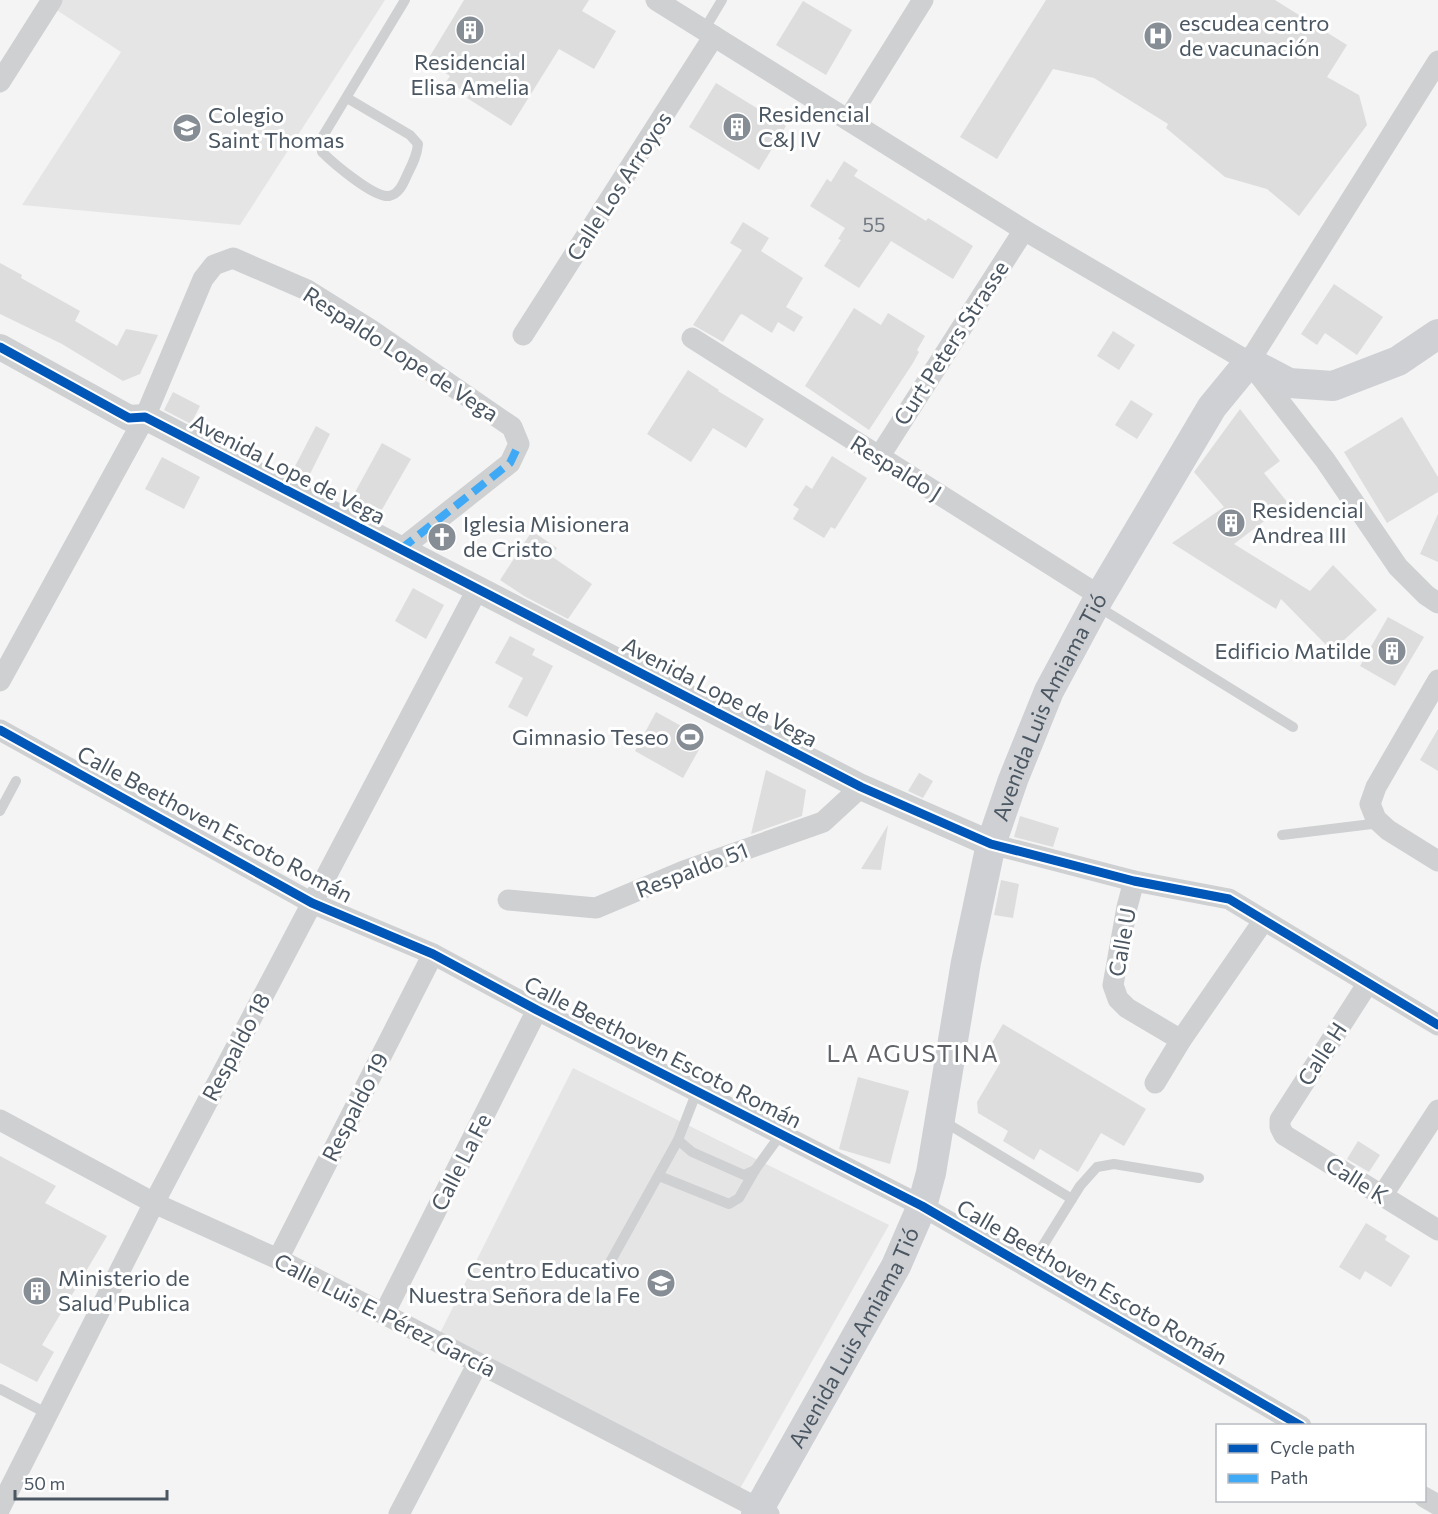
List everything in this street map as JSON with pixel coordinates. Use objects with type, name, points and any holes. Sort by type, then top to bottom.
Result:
[{"type":"main road","points":[[1249,362],[1289,382],[1334,386],[1398,361],[1438,334]]},
{"type":"main road","name":"Avenida Luis Amiama Tió","points":[[762,1512],[896,1266],[922,1206],[940,1120],[966,962],[991,844],[1013,780],[1049,691],[1097,601],[1212,406],[1249,362]]},
{"type":"street","points":[[0,82],[52,0]]},
{"type":"street","points":[[656,0],[1024,230],[1249,362],[1325,460],[1398,567],[1426,595],[1438,603]]},
{"type":"street","points":[[848,120],[923,0]]},
{"type":"street","name":"Calle Los Arroyos","points":[[524,335],[709,33]]},
{"type":"street","points":[[1249,362],[1438,61]]},
{"type":"street","name":"Curt Peters Strasse","points":[[879,457],[1024,230]]},
{"type":"street","name":"Respaldo Lope de Vega","points":[[0,681],[145,417],[203,279],[214,265],[233,258],[307,290],[371,330],[512,428],[519,444],[510,463],[401,549]]},
{"type":"street","name":"Avenida Lope de Vega","points":[[0,329],[137,402],[145,417]]},
{"type":"street","name":"Respaldo J","points":[[692,338],[879,457],[1097,601]]},
{"type":"street","name":"Avenida Lope de Vega","points":[[0,347],[129,418],[145,417],[861,787],[991,844],[1134,881],[1229,899],[1438,1025]]},
{"type":"street","name":"Respaldo 18","points":[[0,1508],[154,1203],[478,588]]},
{"type":"street","points":[[1438,680],[1376,787],[1370,804],[1376,819],[1388,830],[1438,861]]},
{"type":"street","name":"Calle Beethoven Escoto Román","points":[[0,730],[312,903],[433,954],[537,1010],[922,1206],[1299,1424]]},
{"type":"street","name":"Respaldo 51","points":[[508,900],[596,908],[684,871],[823,822],[861,787]]},
{"type":"street","name":"Calle U","points":[[1134,881],[1113,986],[1118,999],[1127,1008],[1181,1040]]},
{"type":"street","points":[[1155,1083],[1181,1040],[1264,920]]},
{"type":"street","name":"Respaldo 19","points":[[278,1260],[433,954]]},
{"type":"street","name":"Calle H","points":[[1280,1127],[1280,1120],[1368,983]]},
{"type":"street","name":"Calle La Fe","points":[[384,1314],[537,1010]]},
{"type":"street","points":[[1382,1196],[1438,1110]]},
{"type":"street","name":"Calle Luis E. Pérez García","points":[[0,1120],[154,1203],[278,1260],[762,1512]]},
{"type":"street","name":"Calle K","points":[[1280,1127],[1284,1135],[1438,1230]]},
{"type":"street","points":[[399,1514],[478,1363]]},
{"type":"lane","points":[[346,98],[410,135],[418,144],[417,155],[399,191],[390,196],[378,195],[322,152],[323,136],[405,0]]},
{"type":"lane","points":[[709,33],[722,0]]},
{"type":"lane","points":[[1097,601],[1293,727]]},
{"type":"lane","points":[[0,811],[15,781]]},
{"type":"lane","points":[[1282,834],[1381,824]]},
{"type":"lane","points":[[608,1266],[678,1140],[697,1091]]},
{"type":"lane","points":[[940,1120],[1072,1199]]},
{"type":"lane","points":[[658,1176],[729,1204],[740,1198],[755,1170],[781,1134]]},
{"type":"lane","points":[[678,1140],[692,1152],[744,1174],[755,1170]]},
{"type":"lane","points":[[1029,1268],[1080,1186],[1096,1167],[1114,1164],[1199,1178]]},
{"type":"lane","points":[[0,1389],[48,1414]]},
{"type":"shaded area","name":"Colegio Saint Thomas","points":[[61,0],[385,0],[240,225],[22,205],[121,52],[55,9]]},
{"type":"shaded area","name":"Centro Educativo Nuestra Señora de la Fe","points":[[573,1068],[889,1225],[737,1494],[436,1341]]},
{"type":"building","points":[[464,0],[589,0],[582,11],[616,31],[594,69],[559,49],[511,126],[467,98],[470,94],[446,82],[450,76],[427,61]]},
{"type":"building","points":[[1046,0],[1275,0],[1347,45],[1327,77],[1359,95],[1367,125],[1299,216],[1267,189],[1225,177],[1166,128],[1168,124],[1094,78],[1053,69],[997,159],[960,137]]},
{"type":"building","points":[[803,1],[852,30],[826,75],[776,45]]},
{"type":"building","name":"Residencial C&J IV","points":[[716,83],[786,126],[759,170],[689,127]]},
{"type":"building","points":[[844,161],[858,170],[854,176],[926,221],[928,218],[973,246],[953,279],[891,241],[859,288],[824,266],[841,240],[838,239],[845,228],[810,206],[827,179],[831,182]]},
{"type":"building","points":[[743,222],[769,238],[761,251],[803,278],[786,307],[803,317],[794,332],[778,322],[772,333],[742,314],[723,342],[693,325],[742,250],[730,243]]},
{"type":"building","points":[[0,263],[22,275],[21,278],[80,311],[75,321],[117,346],[126,329],[158,335],[140,374],[123,381],[62,344],[0,314]]},
{"type":"building","points":[[1334,284],[1383,317],[1357,355],[1325,333],[1317,345],[1301,334]]},
{"type":"building","points":[[854,308],[881,325],[888,313],[925,336],[913,363],[869,430],[805,386]]},
{"type":"building","points":[[1113,331],[1135,345],[1119,370],[1097,356]]},
{"type":"building","points":[[688,370],[764,419],[746,448],[713,428],[691,462],[647,434]]},
{"type":"building","points":[[173,392],[200,406],[191,424],[164,410]]},
{"type":"building","points":[[1131,400],[1153,414],[1137,439],[1115,425]]},
{"type":"building","points":[[1240,409],[1280,461],[1264,473],[1288,503],[1234,544],[1310,591],[1333,565],[1377,610],[1332,651],[1281,599],[1276,609],[1172,543],[1224,507],[1194,472]]},
{"type":"building","points":[[1402,417],[1438,477],[1438,492],[1387,523],[1344,452]]},
{"type":"building","points":[[316,426],[330,434],[308,478],[293,470]]},
{"type":"building","points":[[382,443],[411,459],[376,520],[348,505]]},
{"type":"building","points":[[832,456],[867,478],[835,529],[831,527],[824,538],[793,519],[799,509],[793,505],[806,485],[812,489]]},
{"type":"building","points":[[162,457],[200,477],[184,509],[145,489]]},
{"type":"building","points":[[1438,514],[1438,562],[1420,554]]},
{"type":"building","points":[[532,531],[557,548],[551,556],[592,584],[568,619],[524,596],[500,580]]},
{"type":"building","points":[[413,588],[444,605],[426,639],[395,621]]},
{"type":"building","name":"Edificio Matilde","points":[[1388,617],[1424,637],[1395,686],[1360,666]]},
{"type":"building","points":[[510,636],[535,649],[532,655],[553,666],[527,717],[508,707],[523,678],[495,663]]},
{"type":"building","points":[[656,712],[705,739],[683,778],[635,751]]},
{"type":"building","points":[[1438,729],[1438,771],[1420,760]]},
{"type":"building","points":[[766,770],[806,790],[802,816],[751,834]]},
{"type":"building","points":[[919,773],[933,781],[923,798],[908,791]]},
{"type":"building","points":[[1020,816],[1059,828],[1053,847],[1014,837]]},
{"type":"building","points":[[888,825],[881,870],[861,869]]},
{"type":"building","points":[[1001,880],[1019,884],[1013,918],[994,915]]},
{"type":"building","points":[[1003,1024],[1146,1109],[1124,1146],[1101,1133],[1078,1172],[1040,1149],[1034,1160],[1003,1141],[1008,1131],[978,1113],[977,1102],[999,1065],[984,1056]]},
{"type":"building","points":[[858,1077],[909,1091],[890,1164],[839,1149]]},
{"type":"building","points":[[1358,1141],[1380,1155],[1369,1172],[1347,1159]]},
{"type":"building","name":"Ministerio de Salud Publica","points":[[0,1156],[56,1186],[45,1203],[107,1236],[42,1345],[54,1352],[37,1382],[0,1363]]},
{"type":"building","points":[[1366,1223],[1387,1236],[1385,1240],[1410,1256],[1391,1287],[1365,1271],[1360,1280],[1339,1267]]},
{"type":"marked path","points":[[401,549],[510,463],[519,444]]},
{"type":"cycle path","points":[[0,347],[129,418],[145,417],[861,787],[991,844],[1134,881],[1229,899],[1438,1025]]},
{"type":"cycle path","points":[[0,730],[312,903],[433,954],[537,1010],[922,1206],[1298,1424]]},
{"type":"place","name":"Residencial Elisa Amelia","points":[[470,30]]},
{"type":"place","name":"escudea centro de vacunación","points":[[1158,36]]},
{"type":"place","name":"Residencial C&J IV","points":[[737,127]]},
{"type":"place","name":"Colegio Saint Thomas","points":[[187,128]]},
{"type":"place","name":"Residencial Andrea III","points":[[1231,523]]},
{"type":"place","name":"Iglesia Misionera de Cristo","points":[[442,537]]},
{"type":"place","name":"Edificio Matilde","points":[[1392,651]]},
{"type":"place","name":"Gimnasio Teseo","points":[[690,737]]},
{"type":"place","name":"Centro Educativo Nuestra Señora de la Fe","points":[[661,1283]]},
{"type":"place","name":"Ministerio de Salud Publica","points":[[37,1291]]},
{"type":"district","name":"LA AGUSTINA","points":[[913,1054]]}]
